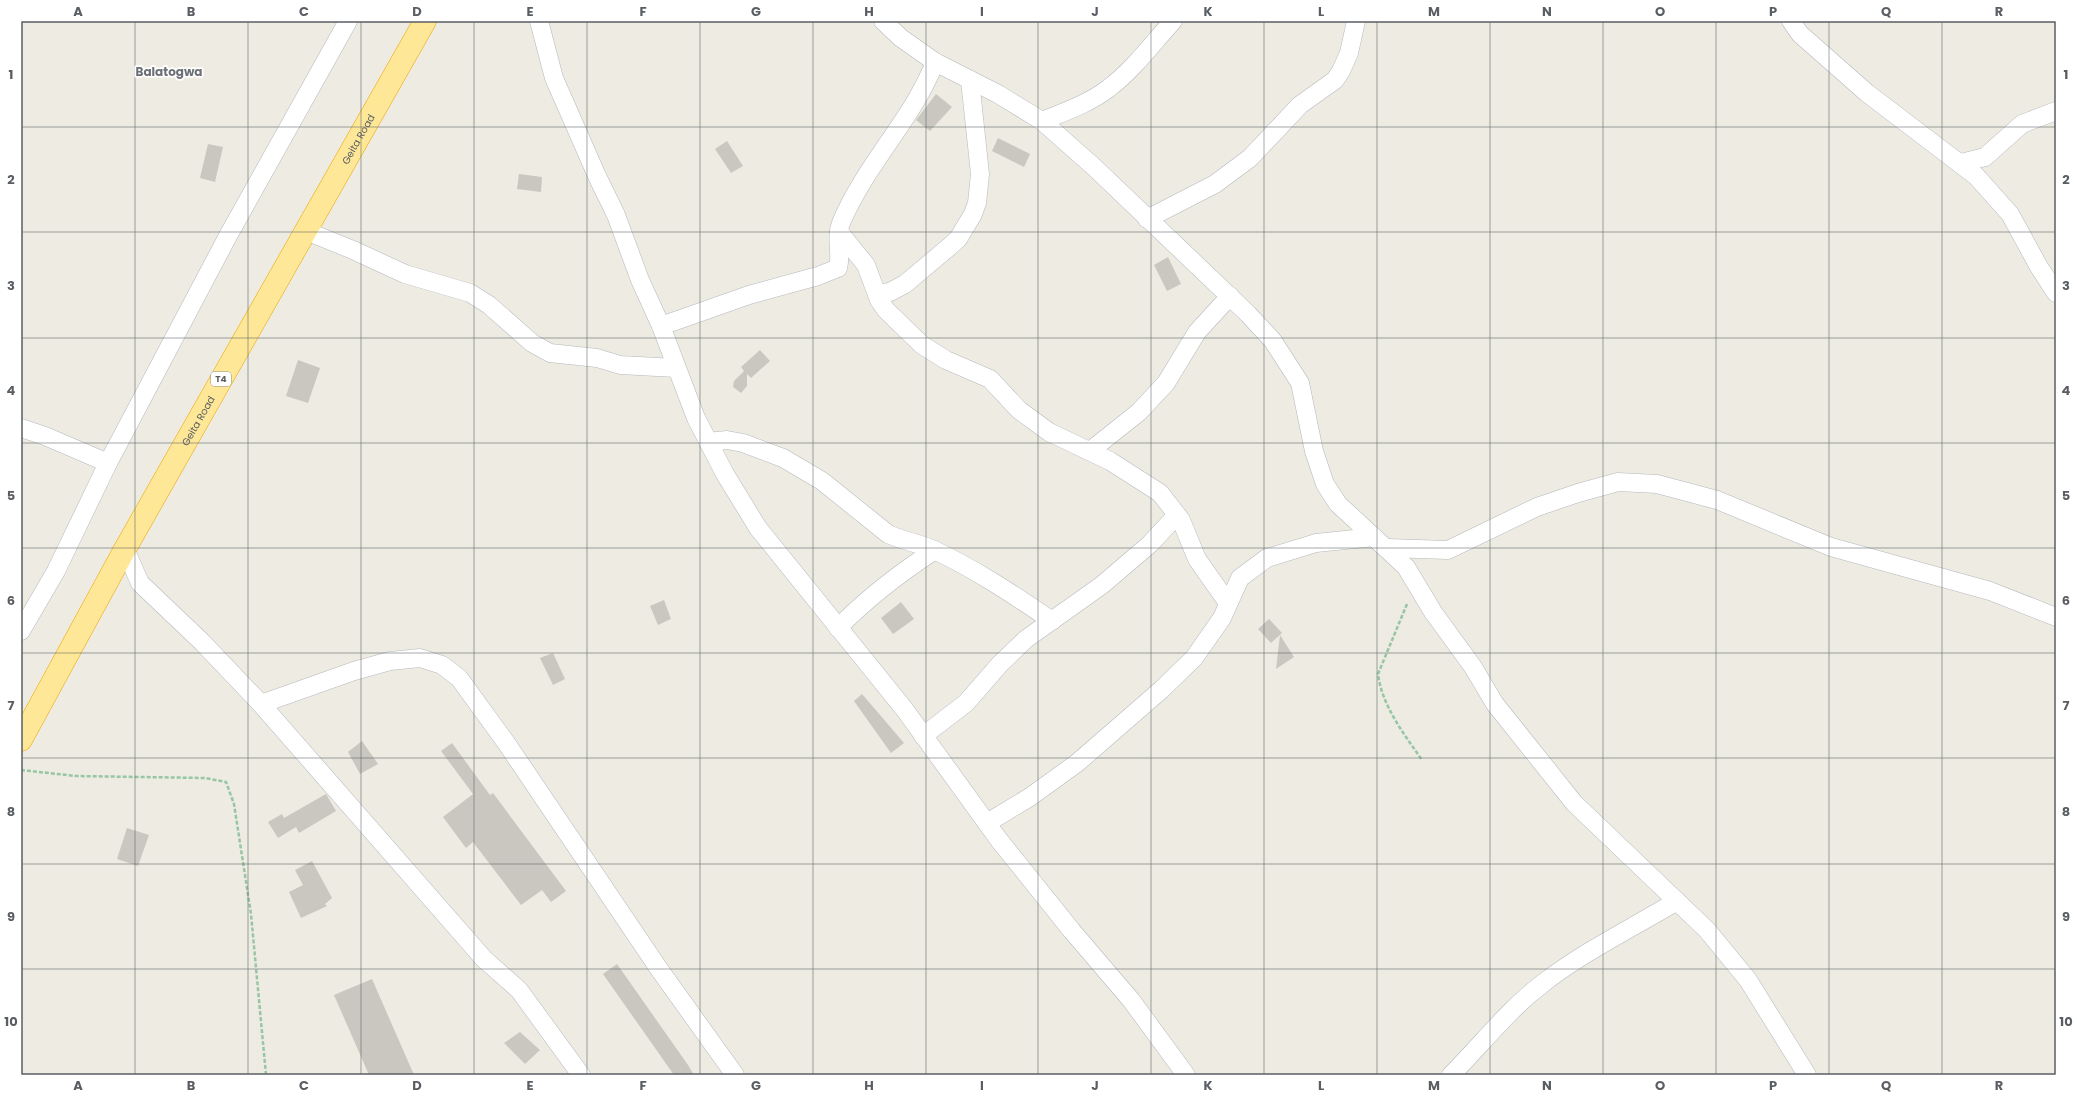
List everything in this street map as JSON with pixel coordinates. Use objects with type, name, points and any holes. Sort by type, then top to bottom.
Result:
[{"type":"highway","name":"Geita Road","points":[[21,740],[125,549],[425,21]]},
{"type":"street","points":[[21,631],[56,571],[108,463],[229,234],[348,21]]},
{"type":"street","points":[[539,21],[554,78],[597,176],[616,215],[640,280],[661,326],[696,418],[725,474],[758,528],[905,710],[923,736],[938,753],[958,785],[987,823],[1072,931],[1131,1000],[1186,1075]]},
{"type":"street","points":[[883,21],[901,38],[935,62],[998,94],[1042,121],[1094,167],[1147,219],[1230,296],[1273,341],[1291,366],[1300,383],[1314,451],[1325,484],[1338,504],[1388,548],[1406,567],[1433,612],[1473,668],[1495,704],[1542,765],[1580,809],[1707,930],[1748,980],[1807,1075]]},
{"type":"street","points":[[1042,121],[1074,108],[1108,89],[1138,62],[1172,21]]},
{"type":"street","points":[[1147,219],[1215,184],[1250,158],[1300,105],[1335,80],[1349,53],[1356,21]]},
{"type":"street","points":[[1791,21],[1800,34],[1867,93],[1961,163],[1976,176],[2010,214],[2039,268],[2056,293]]},
{"type":"street","points":[[661,326],[749,295],[818,276],[838,268],[840,262],[839,232],[847,210],[880,154],[921,93],[935,62]]},
{"type":"street","points":[[878,294],[890,292],[905,284],[949,248],[958,239],[974,214],[977,203],[980,174],[970,80]]},
{"type":"street","points":[[1961,163],[1985,156],[2022,124],[2056,111]]},
{"type":"street","points":[[310,225],[311,234],[353,250],[405,274],[470,293],[489,305],[532,343],[550,353],[597,358],[620,365],[676,368]]},
{"type":"street","points":[[839,232],[866,265],[886,310],[922,345],[946,360],[990,379],[1019,410],[1049,432],[1110,461],[1160,493],[1177,515],[1197,559],[1228,604]]},
{"type":"street","points":[[1090,451],[1139,412],[1166,383],[1197,332],[1230,296]]},
{"type":"street","points":[[21,428],[45,436],[108,463]]},
{"type":"street","points":[[708,442],[727,440],[743,443],[783,458],[829,486],[888,534],[935,550],[1000,587],[1052,621]]},
{"type":"street","points":[[1388,548],[1448,550],[1537,508],[1578,492],[1618,482],[1657,484],[1716,500],[1831,548],[1990,590],[2056,618]]},
{"type":"street","points":[[923,736],[966,703],[1011,652],[1124,566],[1150,544],[1177,515]]},
{"type":"street","points":[[987,823],[1030,797],[1077,763],[1161,690],[1194,658],[1222,618],[1240,578],[1267,558],[1316,543],[1374,537]]},
{"type":"street","points":[[125,549],[140,583],[202,642],[261,704],[484,959],[519,990],[581,1075]]},
{"type":"street","points":[[838,628],[861,604],[878,590],[935,550]]},
{"type":"street","points":[[261,704],[354,671],[390,661],[420,658],[442,665],[459,678],[507,744],[659,969],[735,1075]]},
{"type":"street","points":[[1451,1075],[1476,1051],[1516,1006],[1542,984],[1575,961],[1677,901]]},
{"type":"path","points":[[1416,584],[1378,674],[1380,685],[1390,710],[1422,760]]},
{"type":"path","points":[[21,770],[76,776],[205,778],[226,782],[234,804],[251,914],[266,1075]]},
{"type":"building","points":[[936,94],[952,107],[930,131],[916,120]]},
{"type":"building","points":[[998,138],[1030,154],[1024,167],[992,151]]},
{"type":"building","points":[[727,141],[743,166],[731,173],[715,149]]},
{"type":"building","points":[[208,144],[223,147],[215,182],[200,178]]},
{"type":"building","points":[[519,174],[542,177],[541,192],[517,189]]},
{"type":"building","points":[[1168,257],[1181,284],[1167,291],[1154,265]]},
{"type":"building","points":[[760,350],[770,361],[751,378],[747,374],[747,386],[741,393],[733,387],[734,381],[744,371],[741,367]]},
{"type":"building","points":[[298,360],[320,368],[308,403],[286,396]]},
{"type":"building","points":[[664,600],[671,619],[658,625],[650,606]]},
{"type":"building","points":[[901,602],[914,619],[893,634],[881,618]]},
{"type":"building","points":[[1269,619],[1282,633],[1271,643],[1258,629]]},
{"type":"building","points":[[1280,635],[1294,657],[1276,669]]},
{"type":"building","points":[[553,653],[565,679],[553,685],[540,658]]},
{"type":"building","points":[[862,694],[904,743],[891,753],[854,701]]},
{"type":"building","points":[[362,741],[378,764],[360,774],[348,752]]},
{"type":"building","points":[[452,743],[490,795],[493,793],[566,891],[551,902],[542,890],[521,905],[473,842],[466,848],[443,817],[473,794],[441,751]]},
{"type":"building","points":[[326,794],[336,811],[299,833],[296,827],[278,838],[268,822],[282,814],[284,818]]},
{"type":"building","points":[[127,828],[149,835],[138,866],[117,859]]},
{"type":"building","points":[[312,861],[332,898],[325,904],[327,906],[301,918],[289,892],[303,885],[295,870]]},
{"type":"building","points":[[617,964],[694,1075],[674,1075],[603,974]]},
{"type":"building","points":[[372,979],[414,1075],[369,1075],[334,995]]},
{"type":"building","points":[[520,1032],[540,1050],[525,1064],[504,1043]]},
{"type":"district","name":"Balatogwa","points":[[169,71]]}]
